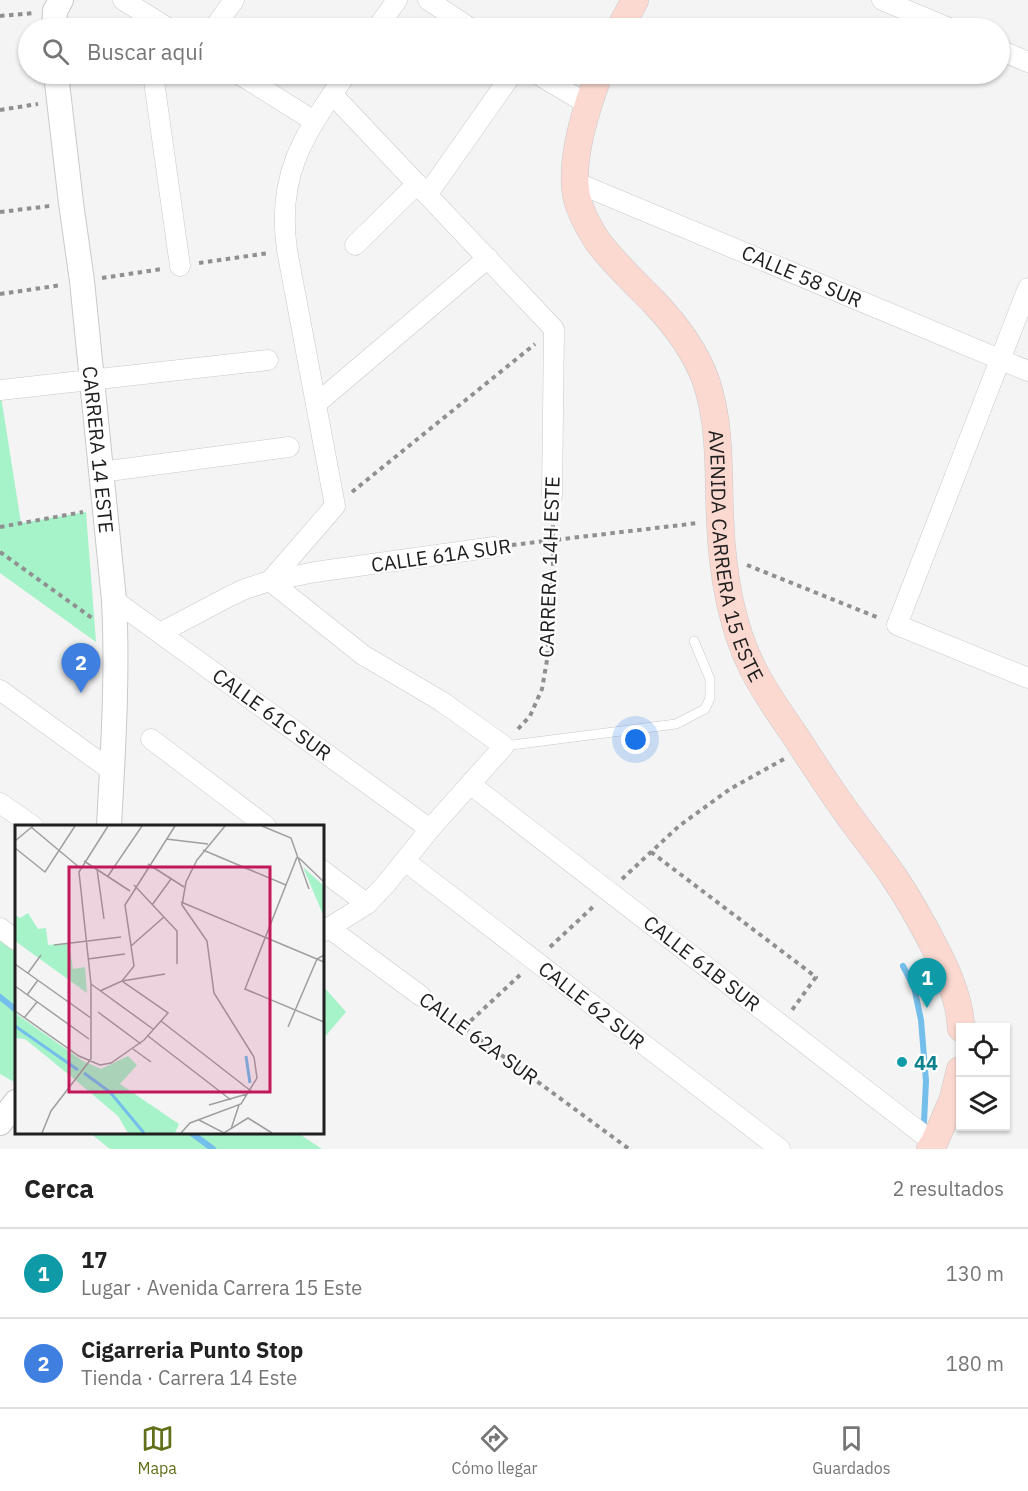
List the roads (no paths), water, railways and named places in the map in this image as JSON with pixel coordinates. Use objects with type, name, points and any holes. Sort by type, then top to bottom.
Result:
[{"type":"main road","points":[[625,18],[635,0]]},
{"type":"main road","name":"AVENIDA CARRERA 15 ESTE","points":[[596,84],[579,144],[575,182],[579,204],[587,224],[598,241],[675,326],[696,357],[705,377],[714,408],[718,440],[723,555],[732,612],[741,641],[752,669],[777,710],[912,906],[946,970],[955,994],[960,1023]]},
{"type":"main road","points":[[932,1146],[953,1099],[958,1077]]},
{"type":"street","points":[[123,0],[142,18]]},
{"type":"street","points":[[221,18],[234,0]]},
{"type":"street","points":[[384,18],[397,0]]},
{"type":"street","points":[[428,0],[455,18]]},
{"type":"street","points":[[882,0],[925,18]]},
{"type":"street","points":[[1010,55],[1028,62]]},
{"type":"street","name":"CARRERA 14 ESTE","points":[[58,84],[82,281],[114,600],[115,712],[109,825]]},
{"type":"street","points":[[154,84],[180,266]]},
{"type":"street","points":[[254,84],[314,121]]},
{"type":"street","points":[[326,930],[367,904],[504,746],[441,701],[363,655],[270,581],[335,506],[284,231],[286,193],[296,155],[314,121],[339,84]]},
{"type":"street","points":[[355,245],[422,190],[504,84]]},
{"type":"street","points":[[554,84],[589,105]]},
{"type":"street","points":[[316,404],[488,258],[332,94]]},
{"type":"street","name":"CALLE 58 SUR","points":[[575,182],[1028,371]]},
{"type":"street","name":"CARRERA 14H ESTE","points":[[488,258],[554,329],[552,496]]},
{"type":"street","points":[[1028,288],[897,625],[1028,678]]},
{"type":"street","points":[[0,390],[268,360]]},
{"type":"street","points":[[101,472],[289,447]]},
{"type":"street","name":"CALLE 61A SUR","points":[[160,633],[230,596],[270,581],[315,572],[494,547]]},
{"type":"street","name":"CALLE 61C SUR","points":[[114,600],[430,829]]},
{"type":"street","points":[[0,690],[112,771]]},
{"type":"street","points":[[151,739],[265,825]]},
{"type":"street","name":"CALLE 61B SUR","points":[[470,784],[780,1024],[932,1146]]},
{"type":"street","points":[[0,803],[32,825]]},
{"type":"street","name":"CALLE 62 SUR","points":[[405,861],[780,1149]]},
{"type":"street","points":[[324,872],[367,904]]},
{"type":"street","points":[[0,928],[15,938]]},
{"type":"street","name":"CALLE 62A SUR","points":[[326,930],[421,996]]},
{"type":"street","points":[[0,1123],[15,1103]]},
{"type":"lane","points":[[504,746],[676,724],[705,709],[710,698],[710,678],[694,641]]},
{"type":"waterway","points":[[903,966],[914,987],[921,1020],[926,1081],[924,1122]]},
{"type":"waterway","points":[[0,997],[15,1009]]},
{"type":"waterway","points":[[193,1134],[213,1149]]},
{"type":"place","name":"Cigarreria Punto Stop","points":[[81,693]]},
{"type":"place","name":"17","points":[[927,1008]]},
{"type":"place","name":"44","points":[[902,1062]]}]
